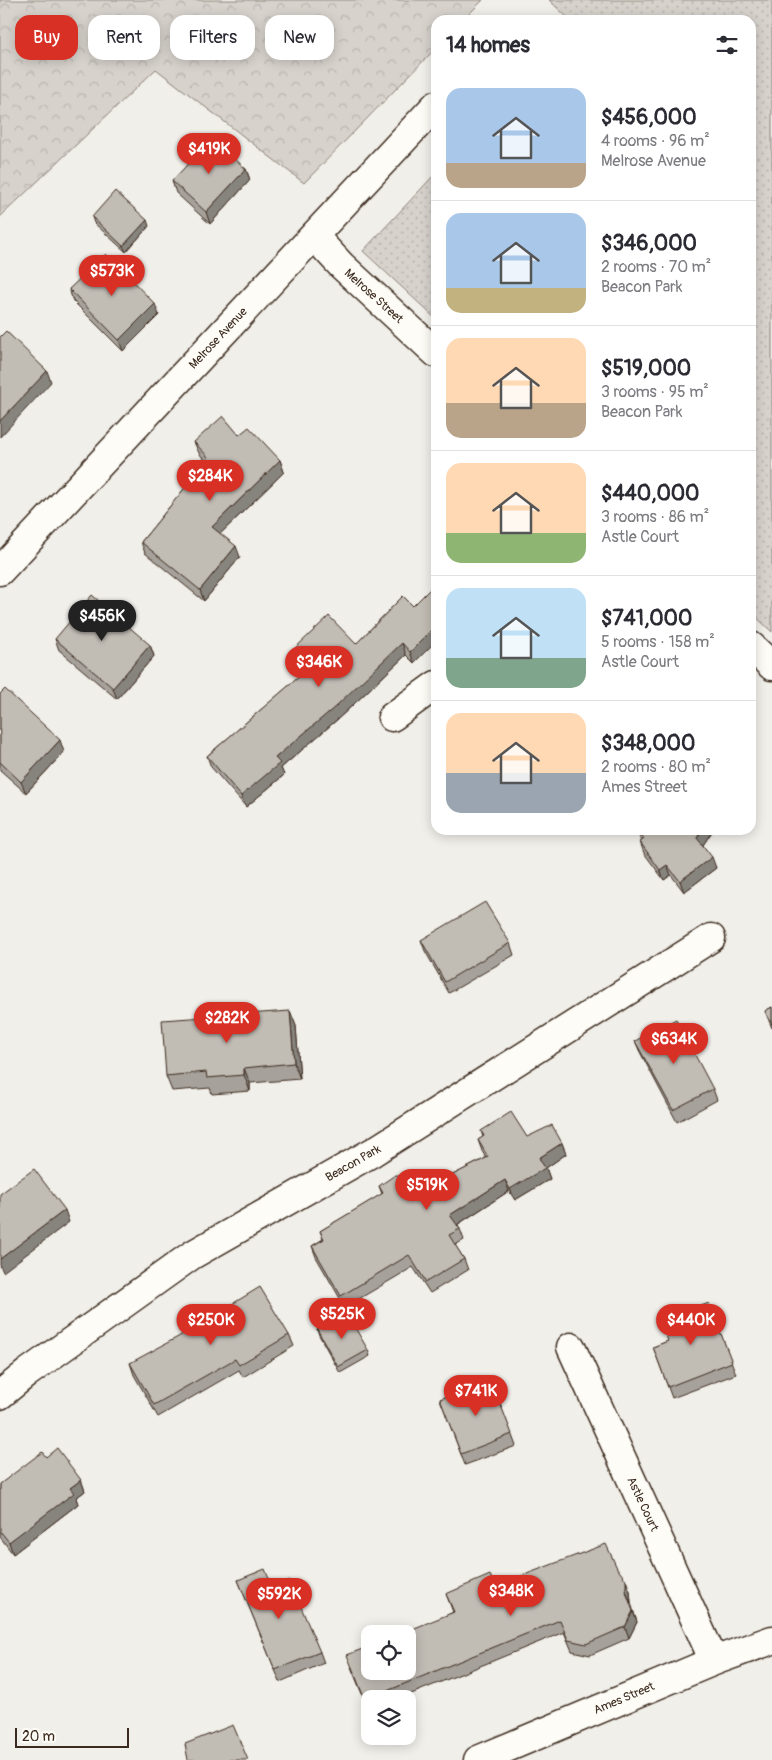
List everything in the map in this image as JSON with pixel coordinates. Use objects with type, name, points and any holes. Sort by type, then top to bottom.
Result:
[{"type":"street","name":"Melrose Avenue","points":[[0,571],[431,110]]},
{"type":"street","name":"Melrose Street","points":[[314,236],[341,265],[431,347]]},
{"type":"street","points":[[756,651],[772,666]]},
{"type":"street","points":[[392,717],[431,689]]},
{"type":"street","name":"Beacon Park","points":[[0,1394],[192,1255],[372,1152],[711,938]]},
{"type":"street","name":"Astle Court","points":[[571,1346],[714,1661]]},
{"type":"street","name":"Ames Street","points":[[478,1760],[714,1661],[772,1640]]},
{"type":"green space","points":[[0,0],[483,0],[468,15],[431,15],[431,53],[304,183],[156,69],[0,217]]},
{"type":"green space","points":[[549,0],[772,0],[772,632],[756,617],[756,15],[565,15]]},
{"type":"green space","points":[[431,178],[431,314],[363,251]]},
{"type":"building","points":[[212,138],[246,169],[206,212],[172,181]]},
{"type":"building","points":[[115,191],[147,220],[123,246],[92,217]]},
{"type":"building","points":[[106,254],[155,304],[119,340],[69,289]]},
{"type":"building","points":[[6,331],[47,371],[0,421],[0,337]]},
{"type":"building","points":[[223,416],[239,435],[249,427],[280,460],[212,527],[236,546],[200,590],[141,542],[209,458],[194,442]]},
{"type":"building","points":[[431,588],[431,631],[410,652],[402,643],[335,707],[275,758],[280,763],[241,796],[207,756],[308,669],[292,651],[329,616],[356,644],[403,596],[413,606]]},
{"type":"building","points":[[92,595],[150,645],[113,688],[55,639]]},
{"type":"building","points":[[5,689],[60,740],[21,782],[0,762],[0,694]]},
{"type":"building","points":[[641,835],[699,835],[697,838],[712,857],[680,881],[667,865],[660,870],[640,842],[644,839]]},
{"type":"building","points":[[485,902],[510,943],[445,982],[421,940]]},
{"type":"building","points":[[772,1007],[772,1024],[765,1011]]},
{"type":"building","points":[[290,1011],[294,1063],[244,1068],[244,1075],[207,1078],[206,1072],[166,1076],[162,1020]]},
{"type":"building","points":[[676,1019],[713,1089],[673,1110],[635,1041]]},
{"type":"building","points":[[511,1112],[527,1137],[552,1125],[562,1143],[539,1158],[545,1168],[510,1189],[505,1180],[450,1215],[460,1229],[449,1235],[464,1259],[426,1282],[409,1255],[341,1296],[312,1246],[324,1239],[320,1231],[383,1193],[379,1186],[395,1175],[425,1176],[431,1186],[488,1157],[478,1140],[484,1136],[481,1131]]},
{"type":"building","points":[[34,1169],[65,1210],[0,1259],[0,1194]]},
{"type":"building","points":[[260,1287],[289,1335],[239,1365],[235,1359],[154,1405],[130,1363],[178,1337]]},
{"type":"building","points":[[709,1303],[732,1362],[668,1387],[653,1347],[668,1341],[661,1321]]},
{"type":"building","points":[[346,1312],[368,1350],[338,1367],[317,1329]]},
{"type":"building","points":[[491,1380],[512,1434],[461,1454],[440,1399]]},
{"type":"building","points":[[57,1448],[81,1480],[70,1488],[74,1493],[9,1542],[0,1531],[0,1484],[42,1452],[46,1457]]},
{"type":"building","points":[[606,1544],[617,1568],[626,1580],[626,1592],[633,1611],[625,1627],[586,1644],[568,1640],[560,1620],[416,1679],[416,1627],[454,1612],[446,1594],[490,1575],[495,1586]]},
{"type":"building","points":[[265,1569],[273,1589],[290,1581],[320,1652],[275,1670],[238,1580]]},
{"type":"building","points":[[361,1650],[361,1680],[414,1680],[389,1690],[361,1690],[347,1655]]},
{"type":"building","points":[[233,1725],[248,1760],[188,1760],[185,1744]]}]
